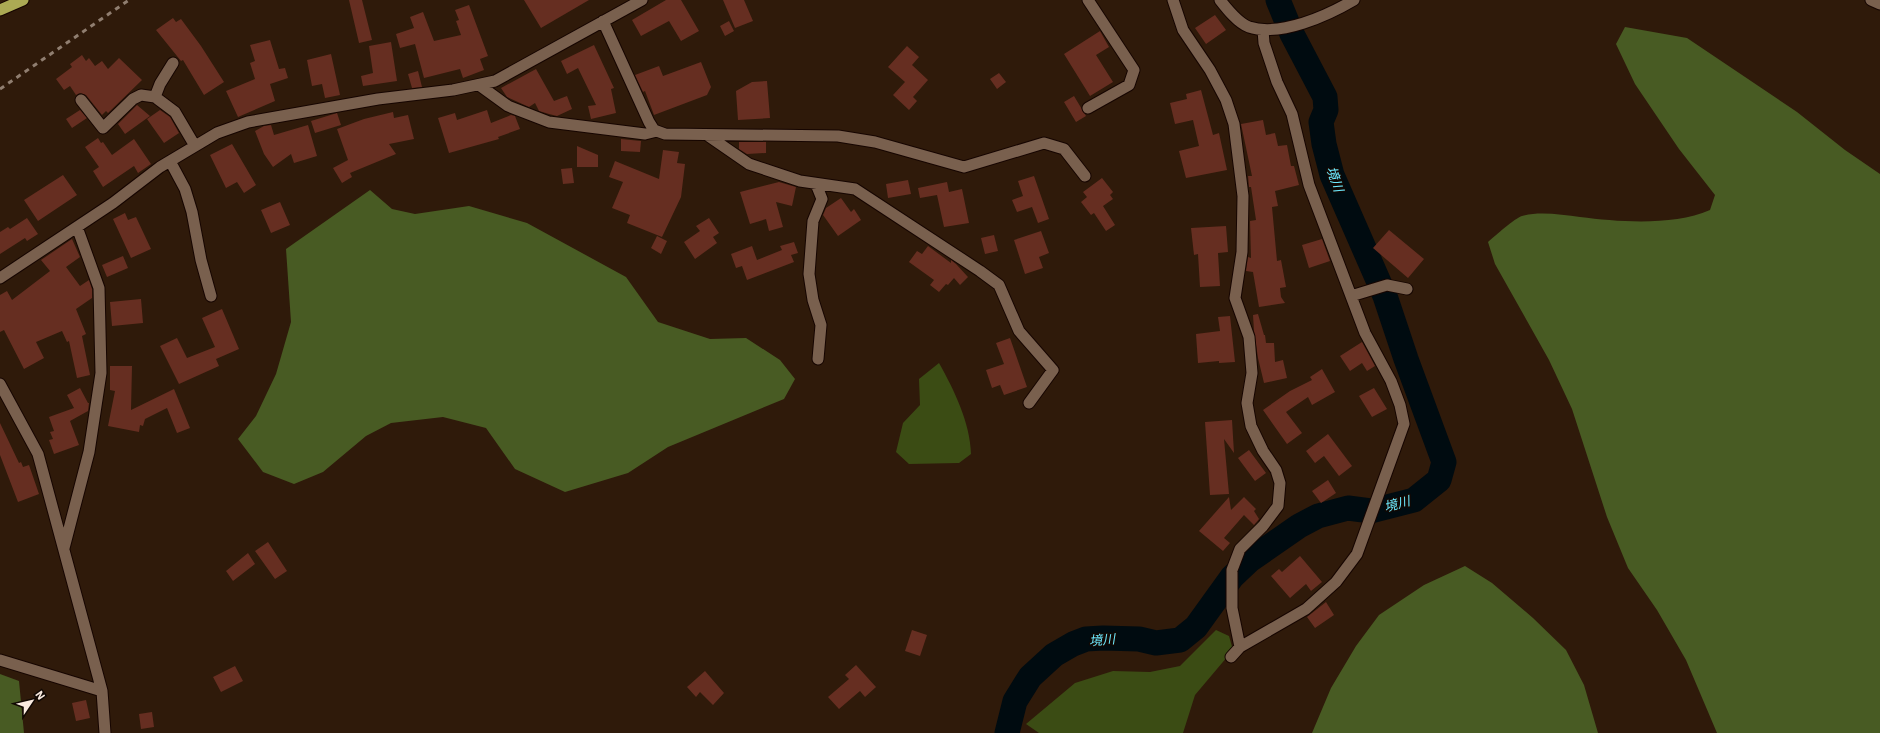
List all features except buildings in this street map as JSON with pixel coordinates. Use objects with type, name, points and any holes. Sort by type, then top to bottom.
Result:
[{"type":"highway","points":[[0,10],[23,0]]},
{"type":"street","points":[[0,278],[113,203],[170,161],[217,132],[248,122],[378,99],[453,90],[495,81],[642,0]]},
{"type":"street","points":[[1088,0],[1134,70],[1129,85],[1088,108]]},
{"type":"street","points":[[1173,0],[1183,30],[1210,70],[1226,100],[1234,124],[1243,196],[1242,252],[1235,298],[1249,337],[1252,373],[1247,403],[1251,426],[1263,451],[1276,470],[1280,483],[1278,506],[1263,526],[1240,549],[1232,570],[1232,608],[1240,647]]},
{"type":"street","points":[[1220,0],[1230,12],[1247,26],[1263,30],[1283,28],[1314,20],[1326,16],[1354,0]]},
{"type":"street","points":[[1871,0],[1880,4]]},
{"type":"street","points":[[603,21],[654,130],[665,134],[838,136],[875,142],[964,166],[1044,143],[1064,149],[1085,176]]},
{"type":"street","points":[[1231,658],[1240,647],[1306,609],[1336,582],[1357,554],[1404,424],[1391,381],[1365,333],[1309,185],[1292,114],[1277,82],[1264,43],[1263,30]]},
{"type":"street","points":[[155,97],[160,84],[172,63]]},
{"type":"street","points":[[479,85],[508,106],[549,122],[646,134],[657,131]]},
{"type":"street","points":[[81,100],[104,128],[133,99],[141,95],[155,97],[175,112],[195,146]]},
{"type":"street","points":[[707,135],[749,164],[800,181],[855,189],[999,285],[1019,331],[1054,370],[1029,403]]},
{"type":"street","points":[[170,161],[185,189],[190,204],[201,260],[211,296]]},
{"type":"street","points":[[816,184],[822,199],[813,221],[809,274],[813,300],[821,325],[818,359]]},
{"type":"street","points":[[64,550],[89,452],[101,373],[99,288],[77,227]]},
{"type":"street","points":[[1351,296],[1387,285],[1407,289]]},
{"type":"street","points":[[0,384],[38,454],[102,691],[105,733]]},
{"type":"street","points":[[0,660],[102,691]]},
{"type":"green space","points":[[1625,27],[1687,38],[1797,112],[1845,150],[1880,174],[1880,733],[1717,733],[1686,660],[1657,610],[1628,568],[1607,517],[1572,409],[1549,360],[1495,264],[1488,242],[1522,216],[1551,214],[1612,220],[1663,221],[1680,219],[1710,210],[1715,195],[1679,149],[1635,84],[1616,44]]},
{"type":"green space","points":[[370,190],[392,209],[415,214],[469,206],[527,223],[626,277],[658,322],[710,339],[746,338],[780,360],[795,379],[784,399],[668,447],[628,473],[565,492],[515,469],[486,428],[443,417],[391,423],[366,436],[323,472],[294,484],[263,472],[238,439],[256,416],[276,374],[291,322],[286,249]]},
{"type":"green space","points":[[939,363],[955,395],[964,418],[968,430],[971,454],[959,463],[909,464],[896,452],[903,423],[920,405],[919,379]]},
{"type":"green space","points":[[1465,566],[1492,583],[1533,618],[1566,650],[1584,685],[1598,733],[1312,733],[1331,688],[1356,646],[1379,615],[1424,585]]},
{"type":"green space","points":[[1216,630],[1229,636],[1233,650],[1195,695],[1183,733],[1039,733],[1026,724],[1075,683],[1113,671],[1150,672],[1180,666]]},
{"type":"green space","points":[[0,674],[19,681],[24,733],[0,733]]},
{"type":"waterway","name":"境川","points":[[1007,733],[1015,701],[1030,677],[1054,655],[1073,644],[1086,639],[1139,639],[1156,643],[1180,640],[1196,627],[1232,577],[1250,560],[1299,526],[1318,516],[1348,508],[1371,511],[1414,500],[1439,480],[1444,462],[1406,359],[1385,296],[1332,175],[1324,144],[1321,122],[1326,110],[1325,97],[1292,34],[1278,0]]},
{"type":"railway","points":[[0,89],[129,0]]}]
